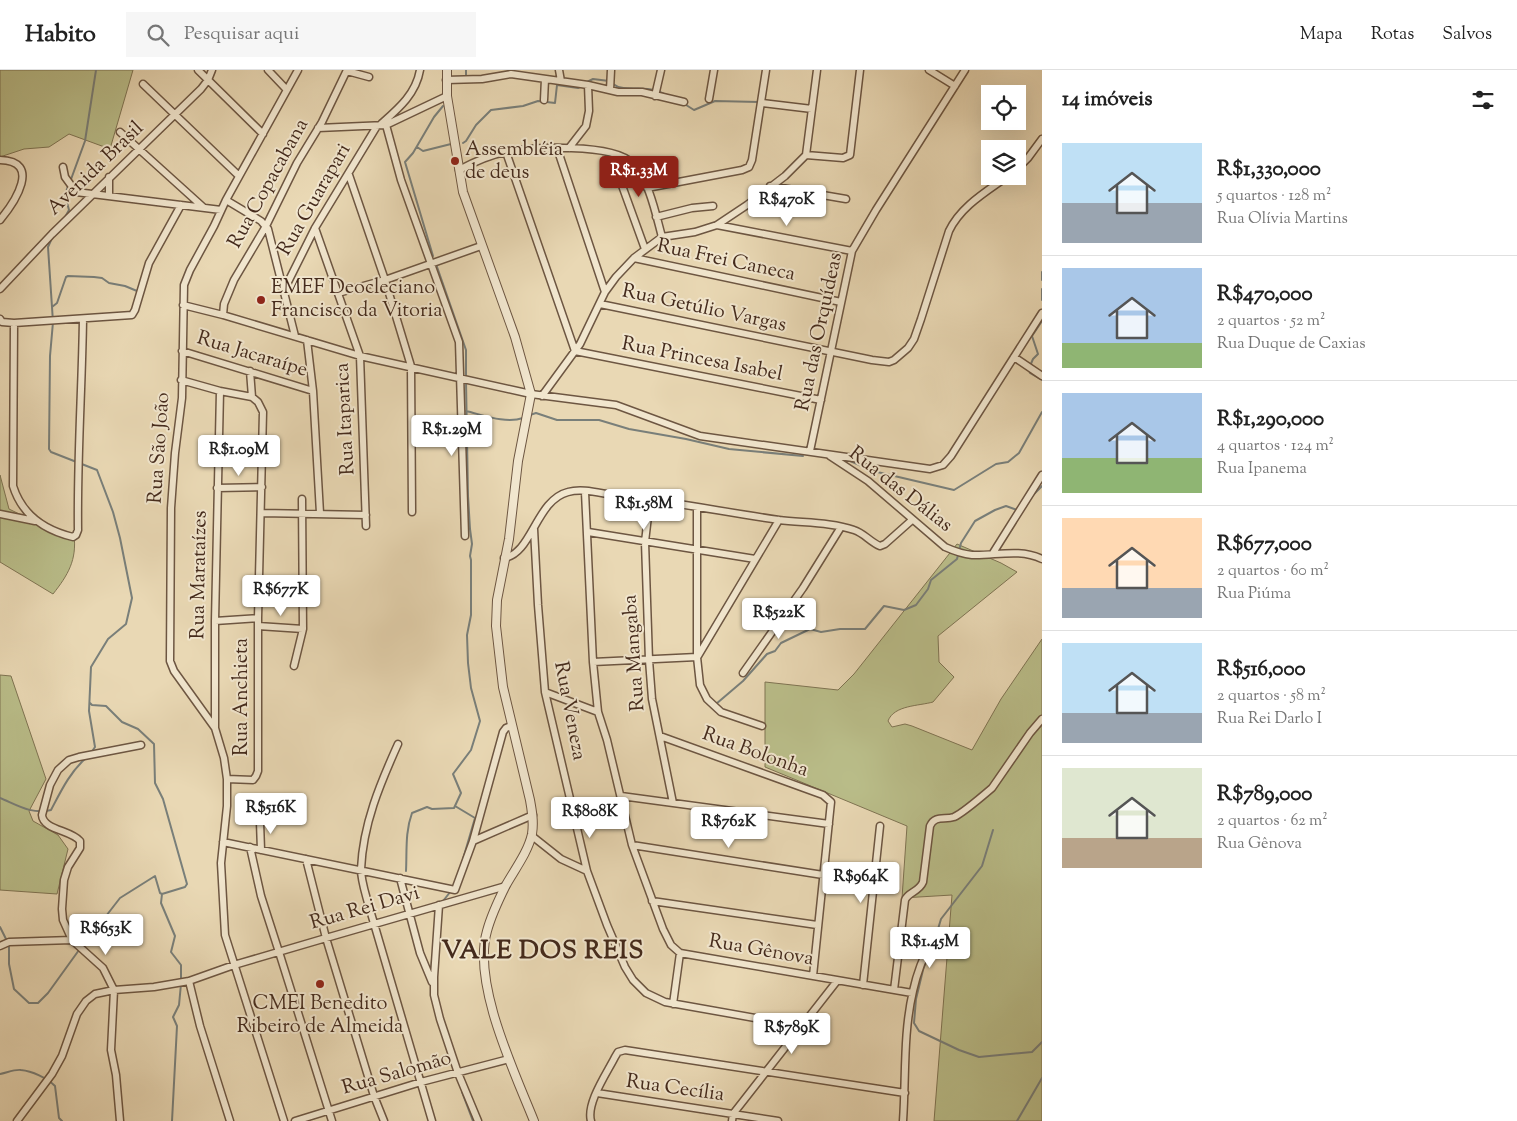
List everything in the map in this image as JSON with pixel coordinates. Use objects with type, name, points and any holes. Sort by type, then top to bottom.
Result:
[{"type":"street","points":[[198,70],[263,134]]},
{"type":"street","name":"Avenida Brasil","points":[[0,289],[15,271],[109,177],[201,90],[212,70]]},
{"type":"street","points":[[268,70],[287,90]]},
{"type":"street","name":"Rua São João","points":[[284,1121],[225,935],[221,863],[228,780],[215,728],[174,671],[169,654],[172,508],[175,453],[182,398],[183,305],[186,278],[226,200],[298,70]]},
{"type":"street","points":[[347,70],[369,77]]},
{"type":"street","name":"Rua Copacabana","points":[[223,315],[224,304],[234,280],[266,226],[297,163],[318,128],[347,70]]},
{"type":"street","name":"Rua Guarapari","points":[[283,292],[315,228],[381,125],[408,98],[417,82],[420,70]]},
{"type":"street","points":[[447,70],[447,96],[463,192],[520,355],[531,394],[518,461],[509,539],[497,600],[496,626],[503,687],[533,815],[532,836],[506,886],[486,932],[483,965],[493,1010],[509,1059],[534,1121]]},
{"type":"street","points":[[559,70],[561,81]]},
{"type":"street","points":[[610,90],[611,70]]},
{"type":"street","points":[[655,96],[661,70]]},
{"type":"street","points":[[709,99],[714,70]]},
{"type":"street","points":[[647,188],[742,170],[749,166],[752,160],[766,70]]},
{"type":"street","points":[[542,396],[575,351],[616,277],[634,258],[662,237],[695,232],[717,225],[747,206],[785,176],[806,155],[817,70]]},
{"type":"street","points":[[806,155],[843,158],[850,155],[860,70]]},
{"type":"street","points":[[929,70],[955,86]]},
{"type":"street","name":"Rua das Orquídeas","points":[[812,452],[830,351],[852,251],[966,70]]},
{"type":"street","points":[[446,80],[482,79],[510,72],[545,79],[588,84],[610,90],[642,92],[684,102]]},
{"type":"street","points":[[544,100],[545,79]]},
{"type":"street","points":[[143,84],[239,176]]},
{"type":"street","points":[[569,148],[586,126],[589,111],[588,84]]},
{"type":"street","points":[[318,128],[381,125],[447,96]]},
{"type":"street","points":[[762,102],[812,109]]},
{"type":"street","points":[[381,125],[459,342],[465,536]]},
{"type":"street","points":[[120,132],[203,207]]},
{"type":"street","points":[[1026,160],[1042,139]]},
{"type":"street","points":[[459,170],[473,162],[506,152],[557,148],[607,152],[626,158],[636,166],[647,188],[662,237]]},
{"type":"street","points":[[557,148],[606,292]]},
{"type":"street","points":[[506,152],[575,351]]},
{"type":"street","points":[[0,160],[14,162],[21,167],[23,172],[22,181],[8,210],[0,220]]},
{"type":"street","points":[[63,167],[65,177],[76,192],[222,210]]},
{"type":"street","points":[[349,174],[385,280],[411,366],[412,512]]},
{"type":"street","points":[[109,177],[110,196]]},
{"type":"street","points":[[620,180],[645,248]]},
{"type":"street","name":"Rua Getúlio Vargas","points":[[600,304],[883,362],[894,360],[901,356],[914,338],[953,223],[960,214],[997,185]]},
{"type":"street","points":[[770,186],[846,199]]},
{"type":"street","points":[[226,200],[266,226],[295,336]]},
{"type":"street","points":[[0,319],[5,323],[14,323],[129,316],[133,314],[149,263],[181,205]]},
{"type":"street","points":[[656,217],[692,208],[713,206]]},
{"type":"street","points":[[717,225],[852,251]]},
{"type":"street","name":"Rua Itaparica","points":[[315,228],[360,356],[366,526]]},
{"type":"street","points":[[338,293],[385,280],[481,246]]},
{"type":"street","name":"Rua Frei Caneca","points":[[634,258],[841,302]]},
{"type":"street","points":[[183,305],[360,356],[531,394],[616,405],[700,436],[930,469],[943,465],[951,456],[1042,314]]},
{"type":"street","points":[[0,514],[38,522],[71,537],[75,537],[78,530],[77,465],[82,392],[83,319]]},
{"type":"street","points":[[14,323],[13,486],[18,501],[38,522]]},
{"type":"street","points":[[307,340],[313,390],[320,513]]},
{"type":"street","name":"Rua Jacaraípe","points":[[182,350],[313,390]]},
{"type":"street","name":"Rua Princesa Isabel","points":[[575,351],[822,400]]},
{"type":"street","points":[[1014,357],[1042,376]]},
{"type":"street","points":[[182,380],[220,391],[252,397],[250,372]]},
{"type":"street","name":"Rua Marataízes","points":[[215,728],[215,621],[220,391]]},
{"type":"street","name":"Rua Anchieta","points":[[228,780],[252,780],[258,771],[258,618],[263,412],[261,406],[252,397]]},
{"type":"street","name":"Rua das Dálias","points":[[826,454],[868,481],[936,540],[955,551],[973,555],[1017,553],[1042,559]]},
{"type":"street","points":[[994,553],[1042,475]]},
{"type":"street","points":[[217,488],[262,487]]},
{"type":"street","points":[[504,558],[513,556],[534,529],[546,507],[555,498],[569,492],[650,499],[779,520],[841,527],[860,532],[880,546],[885,544],[912,520]]},
{"type":"street","name":"Rua Gênova","points":[[586,492],[593,662],[598,712],[608,740],[632,845],[667,939],[680,953],[912,993]]},
{"type":"street","points":[[294,666],[303,629],[302,499]]},
{"type":"street","name":"Rua Mangaba","points":[[650,499],[645,542],[649,660],[652,699],[673,803]]},
{"type":"street","points":[[697,507],[697,657],[700,686],[707,699],[722,712],[762,726]]},
{"type":"street","points":[[262,513],[366,515]]},
{"type":"street","points":[[697,657],[779,520]]},
{"type":"street","points":[[743,673],[803,588],[841,527]]},
{"type":"street","name":"Rua Veneza","points":[[534,529],[545,692],[587,871],[625,967],[633,980],[646,993],[658,1000],[800,1026]]},
{"type":"street","points":[[588,532],[755,559]]},
{"type":"street","name":"Rua Anchieta","points":[[215,621],[258,618]]},
{"type":"street","points":[[258,626],[303,629]]},
{"type":"street","points":[[593,662],[697,657]]},
{"type":"street","points":[[545,692],[598,712]]},
{"type":"street","points":[[894,990],[905,900],[908,895],[921,887],[932,821],[960,813],[992,788],[1030,733],[1042,719]]},
{"type":"street","points":[[458,899],[455,890],[473,841],[503,732],[511,726]]},
{"type":"street","name":"Rua Bolonha","points":[[660,736],[823,795],[831,802],[829,824]]},
{"type":"street","points":[[398,744],[370,813],[361,870],[368,903],[432,1121]]},
{"type":"street","points":[[120,1121],[116,1075],[111,1050],[114,990],[101,965],[72,940],[63,920],[64,880],[68,867],[80,848],[81,843],[76,837],[44,822],[42,815],[47,790],[58,770],[69,760],[79,756],[141,745]]},
{"type":"street","points":[[621,796],[829,824],[813,976]]},
{"type":"street","points":[[473,841],[533,815]]},
{"type":"street","points":[[260,822],[261,850]]},
{"type":"street","points":[[863,985],[880,826]]},
{"type":"street","points":[[532,836],[561,859],[587,871]]},
{"type":"street","points":[[223,842],[455,890]]},
{"type":"street","points":[[632,845],[823,874]]},
{"type":"street","points":[[250,847],[261,896],[332,1121]]},
{"type":"street","points":[[306,859],[326,938],[374,1096],[384,1121]]},
{"type":"street","points":[[400,878],[420,952],[433,986],[440,1019],[458,1073],[478,1121]]},
{"type":"street","name":"Rua Rei Davi","points":[[17,1121],[59,1064],[81,1007],[96,994],[114,990],[154,988],[189,981],[234,965],[506,886]]},
{"type":"street","points":[[652,901],[818,925]]},
{"type":"street","points":[[433,986],[439,905]]},
{"type":"street","points":[[903,1121],[906,1040],[912,993],[921,964],[933,938]]},
{"type":"street","points":[[0,946],[9,942],[72,940]]},
{"type":"street","name":"Rua Gênova","points":[[673,1004],[680,953]]},
{"type":"street","points":[[189,981],[197,1016],[230,1120]]},
{"type":"street","name":"Rua Gênova","points":[[732,1121],[733,1114],[837,981]]},
{"type":"street","points":[[590,1121],[589,1113],[596,1093],[616,1054],[621,1050],[632,1050],[905,1093]]},
{"type":"street","name":"Rua Salomão","points":[[295,1121],[421,1082],[509,1059]]},
{"type":"street","name":"Rua Cecília","points":[[596,1093],[778,1121]]},
{"type":"green space","points":[[0,70],[133,70],[110,149],[69,134],[49,147],[24,149],[0,157]]},
{"type":"green space","points":[[0,475],[9,509],[54,531],[74,535],[73,560],[63,580],[53,594],[0,562]]},
{"type":"green space","points":[[957,544],[1017,572],[938,636],[939,662],[954,677],[933,702],[901,709],[891,716],[888,721],[892,727],[905,724],[912,726],[972,750],[1001,699],[1042,639],[1042,1121],[934,1121],[952,895],[902,898],[907,826],[765,767],[765,682],[838,690],[854,674]]},
{"type":"green space","points":[[0,675],[11,676],[46,779],[29,811],[33,821],[58,835],[68,849],[57,894],[0,890]]},
{"type":"waterway","points":[[70,182],[85,141],[96,70]]},
{"type":"waterway","points":[[466,70],[466,75]]},
{"type":"waterway","points":[[585,83],[593,79],[609,81]]},
{"type":"waterway","points":[[613,84],[622,88],[654,90]]},
{"type":"waterway","points":[[463,143],[476,125],[491,110],[523,106],[538,101],[555,103],[557,85],[578,88],[582,86]]},
{"type":"waterway","points":[[658,91],[668,96]]},
{"type":"waterway","points":[[683,103],[694,110],[715,101],[759,102]]},
{"type":"waterway","points":[[433,256],[405,162],[413,153],[434,117],[443,106]]},
{"type":"waterway","points":[[417,147],[423,151],[451,144]]},
{"type":"waterway","points":[[64,219],[69,210],[65,195],[68,186]]},
{"type":"waterway","points":[[52,238],[48,247],[53,322],[50,356],[49,449],[51,452],[97,470],[113,512],[132,598],[126,624],[108,639],[91,667],[89,711],[95,747],[91,753]]},
{"type":"waterway","points":[[436,264],[466,350],[466,377]]},
{"type":"waterway","points":[[1042,272],[1042,280]]},
{"type":"waterway","points":[[52,307],[57,303],[68,276],[102,278],[109,283],[125,286],[137,291]]},
{"type":"waterway","points":[[1042,289],[1042,300]]},
{"type":"waterway","points":[[1030,366],[1038,354],[1032,336],[1042,321]]},
{"type":"waterway","points":[[1029,370],[1030,373],[1042,380]]},
{"type":"waterway","points":[[406,871],[407,834],[412,813],[427,807],[432,809],[454,808],[461,793],[453,774],[471,750],[480,721],[471,688],[468,663],[467,635],[471,615],[470,556],[472,544],[468,496],[466,381]]},
{"type":"waterway","points":[[466,411],[487,417],[509,420],[523,418]]},
{"type":"waterway","points":[[848,460],[873,471],[954,490],[996,464],[1008,462],[1019,453],[1042,412]]},
{"type":"waterway","points":[[530,415],[536,413],[557,420],[599,420],[629,429],[729,449],[803,456]]},
{"type":"waterway","points":[[1032,496],[1042,486]]},
{"type":"waterway","points":[[716,704],[743,681],[767,654],[775,651],[781,643],[810,629],[821,632],[840,629],[865,629],[884,606],[904,610],[916,605],[928,589],[931,580],[957,559],[961,543],[975,521],[1006,506],[1017,510]]},
{"type":"waterway","points":[[90,703],[92,705],[106,706],[122,722],[138,729],[154,744],[155,783],[163,799],[187,884],[185,887],[162,894]]},
{"type":"waterway","points":[[0,798],[31,810],[51,810],[62,789],[80,763],[86,758]]},
{"type":"waterway","points":[[455,806],[475,818],[463,859]]},
{"type":"waterway","points":[[935,939],[941,919],[982,866],[993,830]]},
{"type":"waterway","points":[[82,947],[120,898],[155,876],[160,893],[162,894],[161,903],[175,936],[171,952],[181,965],[181,979]]},
{"type":"waterway","points":[[443,901],[451,891]]},
{"type":"waterway","points":[[0,927],[9,945],[9,964],[14,989],[29,1003],[38,1003],[48,993],[79,950]]},
{"type":"waterway","points":[[930,950],[916,999],[914,1023],[919,1031],[959,1050],[979,1057],[1032,1052],[1042,1042]]},
{"type":"waterway","points":[[431,972],[432,959]]},
{"type":"waterway","points":[[172,1121],[177,1026],[173,1017],[179,1005],[181,984]]},
{"type":"waterway","points":[[0,1074],[16,1070],[25,1071],[39,1075],[52,1083],[55,1086],[59,1118],[62,1121]]},
{"type":"waterway","points":[[1017,1121],[1042,1078]]},
{"type":"waterway","points":[[462,1092],[473,1121]]},
{"type":"place","name":"Assembléia de deus","points":[[455,161]]},
{"type":"place","name":"EMEF Deocleciano Francisco da Vitoria","points":[[261,300]]},
{"type":"place","name":"CMEI Benedito Ribeiro de Almeida","points":[[320,984]]},
{"type":"district","name":"VALE DOS REIS","points":[[543,952]]}]
